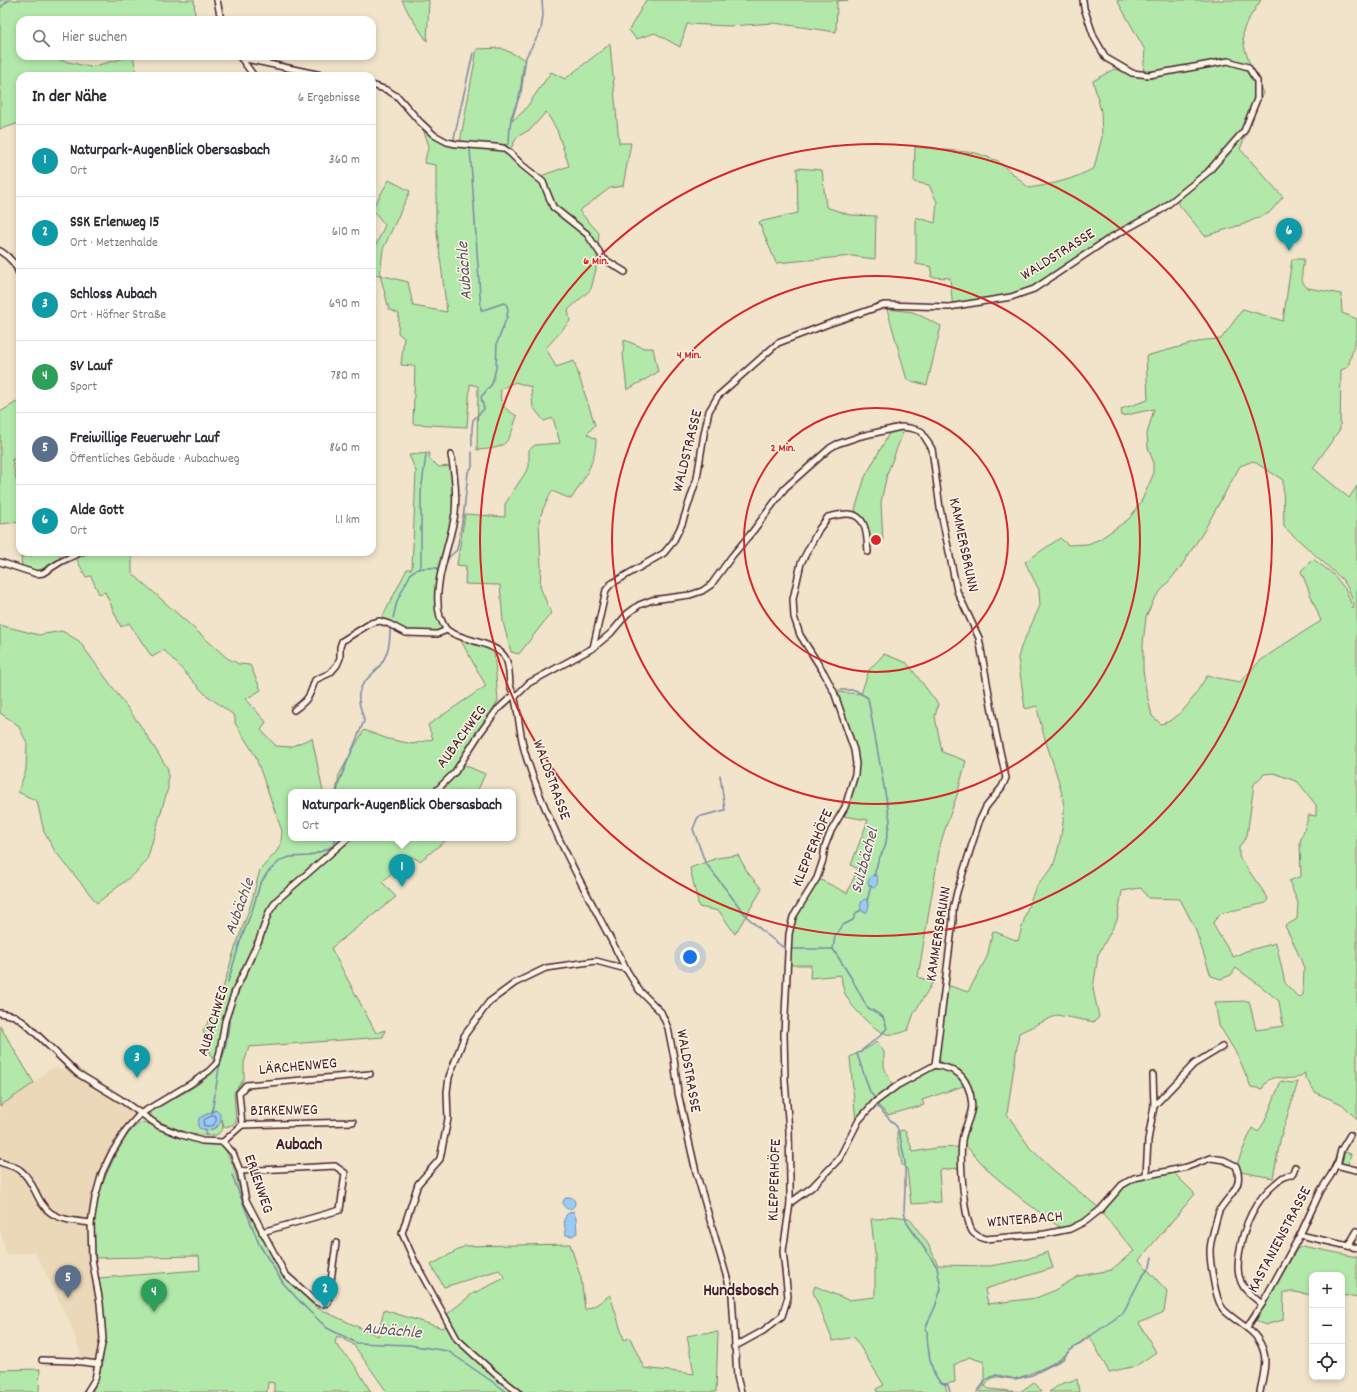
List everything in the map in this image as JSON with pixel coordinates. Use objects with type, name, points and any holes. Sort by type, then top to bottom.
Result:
[{"type":"street","points":[[217,0],[221,16]]},
{"type":"street","name":"WALDSTRASSE","points":[[593,648],[606,590],[611,584],[664,554],[673,542],[682,524],[697,478],[709,411],[718,396],[778,343],[884,305],[949,307],[1011,297],[1034,289],[1110,238],[1161,210],[1208,172],[1244,131],[1257,99],[1257,81],[1248,67],[1228,61],[1149,75],[1132,73],[1106,58],[1094,37],[1084,8],[1083,0]]},
{"type":"street","points":[[242,60],[251,72]]},
{"type":"street","points":[[254,60],[308,72]]},
{"type":"street","points":[[376,86],[387,90],[398,98],[418,121],[434,135],[448,142],[503,148],[510,153],[543,182],[554,207],[587,234],[604,259],[625,272]]},
{"type":"street","points":[[0,251],[13,261],[16,266]]},
{"type":"street","name":"KAMMERSBRUNN","points":[[593,648],[611,633],[627,614],[639,605],[652,600],[690,595],[702,591],[711,585],[785,488],[830,448],[837,444],[861,436],[901,427],[921,431],[932,449],[940,508],[957,591],[979,638],[996,733],[1006,778],[1002,787],[986,807],[979,822],[957,892],[953,909],[953,920],[935,1065]]},
{"type":"street","points":[[294,710],[308,699],[315,680],[330,673],[337,665],[340,658],[340,647],[342,641],[371,623],[380,621],[406,633],[437,634],[447,630],[442,623],[440,615],[438,594],[440,576],[455,513],[456,479],[451,456]]},
{"type":"street","name":"KLEPPERHÖFE","points":[[734,1347],[762,1331],[782,1316],[788,1297],[783,1251],[790,1203],[789,1131],[785,1080],[784,1034],[789,934],[793,917],[810,892],[817,878],[823,860],[825,846],[831,831],[845,807],[856,774],[854,750],[834,692],[824,673],[800,636],[794,617],[793,599],[801,563],[819,529],[828,517],[847,514],[856,515],[862,520],[867,535],[868,552]]},
{"type":"street","points":[[0,562],[37,574],[44,573],[72,556]]},
{"type":"street","name":"WALDSTRASSE","points":[[447,630],[503,653],[510,670],[512,697],[525,752],[545,808],[626,969],[639,990],[661,1012],[668,1028],[674,1058],[678,1093],[696,1172],[732,1295],[734,1347],[737,1377],[741,1392]]},
{"type":"street","points":[[512,697],[529,683],[593,648]]},
{"type":"street","name":"AUBACHWEG","points":[[438,789],[455,772],[497,710],[512,697]]},
{"type":"street","name":"AUBACHWEG","points":[[87,1392],[96,1379],[103,1339],[100,1303],[92,1259],[91,1223],[95,1198],[102,1173],[111,1154],[126,1130],[140,1114],[192,1083],[210,1071],[217,1063],[225,1021],[234,991],[259,940],[269,912],[277,900],[345,841]]},
{"type":"street","points":[[518,1392],[494,1373],[457,1339],[415,1262],[402,1233],[418,1184],[440,1159],[448,1119],[447,1092],[449,1077],[462,1040],[489,1002],[515,983],[546,968],[596,961],[626,969]]},
{"type":"street","name":"ERLENWEG","points":[[0,1013],[15,1016],[26,1024],[77,1073],[120,1099],[159,1126],[202,1141],[223,1142],[233,1153],[240,1171],[246,1200],[285,1274],[320,1304],[328,1303],[336,1243]]},
{"type":"street","points":[[1154,1106],[1194,1064],[1222,1047]]},
{"type":"street","points":[[790,1203],[812,1187],[839,1159],[859,1120],[874,1103],[898,1085],[935,1065]]},
{"type":"street","name":"WINTERBACH","points":[[935,1065],[952,1069],[960,1073],[965,1080],[972,1102],[971,1112],[962,1138],[961,1155],[966,1205],[971,1230],[978,1236],[985,1239],[1045,1234],[1070,1230],[1086,1221],[1101,1209],[1122,1185],[1134,1178],[1187,1167],[1211,1158],[1224,1160],[1236,1166],[1239,1173],[1236,1187],[1219,1212],[1210,1249],[1213,1276],[1220,1304],[1224,1309],[1247,1327]]},
{"type":"street","name":"LÄRCHENWEG","points":[[242,1125],[239,1093],[246,1085],[370,1074]]},
{"type":"street","points":[[1146,1175],[1148,1140],[1154,1106],[1153,1075]]},
{"type":"street","name":"BIRKENWEG","points":[[223,1142],[242,1125],[353,1122]]},
{"type":"street","name":"KASTANIENSTRASSE","points":[[1247,1327],[1262,1304],[1300,1235],[1321,1190],[1338,1162],[1341,1150],[1350,1135]]},
{"type":"street","points":[[0,1162],[20,1170],[28,1177],[43,1204],[51,1213],[64,1219],[91,1223]]},
{"type":"street","points":[[1336,1165],[1357,1170]]},
{"type":"street","points":[[240,1171],[335,1166],[345,1173],[340,1210],[262,1232]]},
{"type":"street","points":[[1262,1304],[1247,1292],[1240,1281],[1238,1267],[1241,1244],[1246,1225],[1266,1190],[1286,1175],[1292,1174],[1295,1167]]},
{"type":"street","points":[[1348,1246],[1357,1231]]},
{"type":"street","points":[[1300,1235],[1357,1248]]},
{"type":"street","points":[[1247,1327],[1258,1338],[1264,1352],[1265,1361],[1260,1392]]},
{"type":"street","points":[[42,1360],[99,1364]]},
{"type":"shaded area","points":[[73,1065],[90,1077],[128,1099],[141,1110],[136,1125],[99,1190],[93,1233],[95,1258],[105,1323],[105,1341],[101,1364],[82,1360],[71,1325],[35,1252],[7,1255],[0,1230],[0,1106],[34,1083],[48,1070],[53,1068],[68,1070]]},
{"type":"green space","points":[[0,0],[194,0],[195,15],[191,16],[16,16],[16,60],[60,60],[90,67],[117,60],[134,60],[137,72],[16,72],[16,124],[0,129]]},
{"type":"green space","points":[[402,0],[429,0],[427,41],[409,14]]},
{"type":"green space","points":[[646,0],[849,0],[837,1],[836,32],[774,23],[729,26],[687,24],[680,47],[655,33],[636,39],[629,30]]},
{"type":"green space","points":[[1117,0],[1261,0],[1245,26],[1243,41],[1248,60],[1263,93],[1240,149],[1283,197],[1269,213],[1244,224],[1205,236],[1176,201],[1115,240],[1030,289],[986,303],[953,309],[950,278],[931,277],[932,267],[916,264],[916,217],[935,223],[937,202],[929,185],[914,182],[915,147],[976,153],[998,161],[1029,188],[1063,181],[1094,168],[1102,137],[1101,111],[1093,81],[1114,69],[1143,75],[1145,50]]},
{"type":"green space","points":[[610,44],[619,143],[631,143],[623,186],[610,188],[579,211],[599,233],[596,269],[591,289],[568,310],[570,321],[546,348],[556,367],[574,361],[595,425],[587,434],[596,439],[594,456],[588,471],[571,499],[552,491],[543,509],[539,521],[541,567],[540,587],[551,613],[519,654],[511,652],[503,622],[500,585],[465,584],[466,566],[457,565],[465,514],[505,517],[505,504],[529,467],[529,450],[535,445],[560,443],[553,418],[544,421],[533,407],[531,387],[515,382],[501,389],[503,406],[517,416],[509,439],[501,446],[477,450],[478,386],[470,384],[467,427],[413,424],[415,366],[401,365],[404,338],[398,333],[399,314],[389,309],[380,275],[408,282],[413,306],[447,312],[436,225],[436,165],[424,163],[429,146],[422,126],[446,142],[502,149],[535,178],[569,166],[557,130],[546,112],[531,129],[517,137],[510,150],[499,145],[460,143],[477,49],[501,48],[524,59],[520,93],[512,121],[524,111],[551,72],[565,79]]},
{"type":"green space","points":[[797,168],[822,170],[826,207],[850,215],[876,216],[875,259],[852,256],[776,263],[759,222],[798,213]]},
{"type":"green space","points":[[389,180],[410,191],[383,249],[380,275],[376,274],[376,245],[385,225],[376,214],[376,202]]},
{"type":"green space","points":[[1292,259],[1304,259],[1302,279],[1308,288],[1341,294],[1342,313],[1357,319],[1357,334],[1348,367],[1341,370],[1340,429],[1313,468],[1349,498],[1357,486],[1357,1119],[1342,1104],[1316,1093],[1305,1077],[1305,1073],[1298,1077],[1271,1079],[1266,1082],[1262,1089],[1251,1087],[1238,1056],[1219,1025],[1215,1002],[1249,1001],[1256,1030],[1283,1026],[1279,1001],[1236,968],[1231,975],[1221,979],[1211,976],[1195,928],[1180,899],[1148,898],[1141,888],[1122,891],[1117,920],[1098,955],[1093,989],[1099,1017],[1094,1022],[1057,1015],[1019,1033],[1007,1114],[1030,1148],[1051,1168],[1099,1208],[1082,1220],[1062,1229],[1023,1200],[992,1174],[964,1144],[970,1117],[970,1087],[962,1072],[942,1064],[939,1049],[940,1026],[947,985],[968,992],[987,957],[993,931],[1018,941],[1032,897],[1038,884],[1052,868],[1061,837],[1064,812],[1062,793],[1039,719],[1037,706],[1025,709],[1018,658],[1021,647],[1040,606],[1039,590],[1025,562],[1060,538],[1068,545],[1088,544],[1100,539],[1129,519],[1142,500],[1153,475],[1153,461],[1148,447],[1147,434],[1154,409],[1122,416],[1121,409],[1148,400],[1146,356],[1205,340],[1221,339],[1243,309],[1283,321]],"holes":[[[1253,461],[1283,480],[1284,527],[1343,580],[1349,590],[1354,605],[1353,609],[1346,590],[1333,574],[1313,559],[1301,571],[1321,621],[1260,661],[1240,682],[1207,676],[1188,705],[1176,717],[1161,724],[1152,716],[1143,670],[1143,644],[1146,617],[1154,599],[1180,568],[1202,534],[1240,466]],[[1274,773],[1298,782],[1316,805],[1316,816],[1309,815],[1300,842],[1301,876],[1289,881],[1298,903],[1297,919],[1285,926],[1304,968],[1303,995],[1299,998],[1285,983],[1276,943],[1246,951],[1233,957],[1215,928],[1213,922],[1222,913],[1266,903],[1268,898],[1239,857],[1239,847],[1247,836],[1254,784],[1264,774]]]},
{"type":"green space","points":[[887,309],[913,312],[941,326],[927,385],[907,380]]},
{"type":"green space","points":[[624,340],[644,348],[653,348],[658,372],[627,390],[623,354]]},
{"type":"green space","points":[[16,402],[16,460],[12,459],[16,478],[16,522],[0,524],[0,412]]},
{"type":"green space","points":[[891,430],[904,430],[887,474],[881,502],[883,543],[870,543],[864,521],[855,510],[865,477]]},
{"type":"green space","points":[[430,453],[429,459],[439,467],[452,466],[454,482],[453,517],[437,595],[444,627],[436,632],[425,633],[404,630],[381,620],[407,569],[412,569],[416,471],[409,455]]},
{"type":"green space","points":[[60,556],[62,559],[47,569],[34,571],[22,566],[21,557]]},
{"type":"green space","points":[[75,556],[132,556],[132,573],[227,658],[239,664],[250,665],[261,690],[246,699],[266,722],[261,730],[276,746],[290,747],[312,738],[322,789],[288,789],[288,841],[445,841],[420,861],[410,856],[382,882],[396,897],[331,948],[376,1033],[385,1030],[383,1037],[249,1047],[244,1063],[244,1079],[234,1092],[236,1123],[224,1128],[222,1119],[223,1128],[214,1136],[189,1134],[153,1119],[151,1112],[201,1082],[217,1065],[222,1055],[229,1015],[270,917],[282,893],[234,985],[225,1010],[217,1059],[214,1063],[203,1031],[218,1005],[234,951],[251,904],[260,870],[277,851],[281,843],[282,831],[255,755],[235,723],[235,716],[205,694],[164,650],[152,657],[129,623],[121,627],[105,592],[99,594],[91,576],[86,577]],"holes":[[[216,1110],[218,1126],[208,1130],[198,1126],[201,1117]]]},
{"type":"green space","points":[[0,625],[39,635],[62,631],[79,641],[140,725],[168,769],[168,788],[147,860],[138,871],[97,903],[55,851],[44,832],[37,801],[18,792],[26,770],[27,743],[18,725],[0,713]]},
{"type":"green space","points":[[459,637],[494,650],[498,701],[460,763],[485,774],[478,789],[337,789],[339,775],[364,730],[388,739],[413,744],[433,739],[428,725],[486,686]]},
{"type":"green space","points":[[884,654],[907,663],[938,704],[935,717],[942,752],[966,761],[957,795],[940,845],[918,977],[933,982],[914,1013],[908,1030],[901,1033],[892,1034],[881,1032],[875,1028],[856,1010],[846,996],[842,985],[841,975],[810,978],[811,965],[789,965],[790,939],[795,917],[819,879],[847,893],[858,869],[851,865],[868,820],[843,816],[854,791],[858,764],[836,692],[861,694],[869,670]]},
{"type":"green space","points":[[738,855],[748,873],[762,889],[735,934],[719,911],[699,907],[690,868],[717,858]]},
{"type":"green space","points":[[0,1026],[34,1083],[0,1106]]},
{"type":"green space","points":[[877,1041],[884,1052],[884,1067],[893,1086],[871,1102],[856,1122],[850,1057],[871,1046]]},
{"type":"green space","points":[[933,1069],[942,1069],[958,1074],[966,1085],[922,1100],[924,1105],[888,1115],[876,1103],[899,1086]]},
{"type":"green space","points":[[1281,1081],[1291,1083],[1298,1082],[1281,1136],[1273,1178],[1241,1172],[1237,1164],[1252,1128],[1258,1132],[1265,1121]]},
{"type":"green space","points":[[143,1122],[184,1139],[224,1147],[233,1165],[243,1201],[282,1275],[317,1308],[378,1336],[384,1310],[442,1328],[447,1326],[459,1343],[516,1392],[387,1392],[353,1344],[337,1336],[335,1343],[355,1366],[371,1392],[274,1392],[274,1383],[268,1382],[267,1392],[92,1392],[102,1365],[104,1350],[103,1306],[99,1278],[200,1270],[199,1256],[95,1258],[93,1236],[95,1211],[104,1179],[129,1133]]},
{"type":"green space","points":[[903,1130],[906,1132],[913,1152],[936,1148],[959,1147],[959,1168],[939,1170],[941,1202],[911,1204],[907,1169],[902,1165],[897,1137],[897,1132]]},
{"type":"green space","points":[[1345,1152],[1351,1154],[1348,1165],[1341,1165]]},
{"type":"green space","points":[[1173,1172],[1195,1194],[1139,1260],[1167,1291],[1164,1312],[1139,1323],[1156,1352],[1136,1366],[1109,1372],[1089,1335],[1060,1359],[1045,1367],[1018,1378],[993,1378],[985,1386],[989,1389],[1020,1392],[979,1392],[984,1386],[984,1362],[969,1357],[954,1365],[955,1382],[945,1384],[947,1392],[877,1392],[876,1389],[884,1385],[854,1337],[833,1341],[813,1292],[815,1286],[848,1300],[875,1297],[875,1253],[871,1219],[880,1219],[891,1216],[909,1218],[928,1244],[938,1265],[990,1266],[1024,1260],[1048,1252],[1053,1268],[985,1289],[988,1304],[1036,1298],[1051,1292],[1079,1276],[1111,1270],[1134,1251],[1101,1211],[1124,1185],[1135,1179]]},
{"type":"green space","points":[[570,1244],[581,1278],[585,1310],[596,1305],[610,1295],[624,1340],[630,1338],[644,1368],[694,1374],[687,1336],[718,1332],[716,1392],[524,1392],[459,1339],[445,1316],[472,1294],[505,1278],[499,1270],[444,1287],[431,1265],[465,1246]]},
{"type":"green space","points":[[1303,1246],[1357,1257],[1357,1298],[1345,1296],[1345,1272],[1309,1272],[1309,1294],[1284,1292],[1283,1320],[1265,1325],[1256,1320],[1297,1249]]},
{"type":"green space","points":[[40,1369],[39,1392],[0,1392],[0,1370]]},
{"type":"green space","points":[[1077,1379],[1079,1392],[1049,1392],[1061,1384]]},
{"type":"green space","points":[[1034,1382],[1042,1392],[1020,1392]]},
{"type":"water","points":[[874,874],[878,880],[874,888],[868,885],[868,882]]},
{"type":"water","points":[[867,899],[869,905],[867,912],[863,912],[860,907],[862,901]]},
{"type":"water","points":[[216,1110],[220,1114],[221,1122],[219,1125],[211,1129],[199,1128],[199,1118]]},
{"type":"water","points":[[567,1197],[571,1197],[575,1203],[571,1209],[567,1209],[563,1205],[563,1201]]},
{"type":"water","points":[[573,1211],[576,1218],[577,1233],[572,1236],[566,1235],[564,1220],[567,1214]]},
{"type":"waterway","points":[[0,8],[9,0]]},
{"type":"waterway","points":[[501,145],[507,145],[509,142],[511,118],[521,92],[526,57],[541,30],[543,15],[542,0]]},
{"type":"waterway","points":[[459,142],[455,141],[454,138],[473,53]]},
{"type":"waterway","name":"Aubächle","points":[[470,148],[481,310],[504,303],[508,309],[507,317],[497,343],[496,368],[492,384],[481,397],[484,409],[473,420],[472,446]]},
{"type":"waterway","name":"Aubächle","points":[[445,565],[449,557],[457,550],[464,511],[468,472],[472,467],[472,452]]},
{"type":"waterway","points":[[419,568],[421,565],[421,492],[426,455]]},
{"type":"waterway","name":"Aubächle","points":[[393,618],[397,601],[411,573],[421,568],[439,568]]},
{"type":"waterway","name":"Aubächle","points":[[338,789],[339,782],[364,721],[359,701],[360,689],[365,681],[384,660],[389,642],[390,628]]},
{"type":"waterway","name":"Sulzbächel","points":[[839,690],[855,690],[868,698],[890,820],[885,847],[878,861],[874,876]]},
{"type":"waterway","points":[[720,775],[725,810],[698,817],[693,829],[705,862],[747,917],[784,948]]},
{"type":"waterway","name":"Aubächle","points":[[228,982],[260,884],[268,872],[281,860],[290,857],[309,856],[333,846],[335,841]]},
{"type":"waterway","name":"Sulzbächel","points":[[867,901],[871,886]]},
{"type":"waterway","name":"Sulzbächel","points":[[861,910],[856,913],[853,920],[843,925],[835,936],[833,949],[852,979],[867,1007],[883,1017],[887,1028],[880,1036],[857,1054],[874,1100]]},
{"type":"waterway","points":[[792,949],[833,949]]},
{"type":"waterway","name":"Aubächle","points":[[212,1113],[219,1068],[225,1049],[230,1021]]},
{"type":"waterway","name":"Sulzbächel","points":[[875,1104],[897,1127],[900,1136],[905,1162],[904,1211],[907,1223],[937,1267],[941,1289],[925,1329],[927,1331],[932,1367],[938,1379],[942,1383],[948,1385],[950,1392]]},
{"type":"waterway","name":"Aubächle","points":[[205,1129],[206,1135]]},
{"type":"waterway","name":"Aubächle","points":[[232,1175],[259,1244],[283,1283],[327,1328],[357,1343],[409,1345],[448,1351],[507,1392]]},
{"type":"waterway","points":[[977,1392],[987,1379],[996,1375],[1015,1379],[1032,1375],[1063,1359],[1068,1352],[1124,1311],[1141,1278],[1150,1267],[1152,1257]]},
{"type":"place","name":"Alde Gott","points":[[1289,251]]},
{"type":"place","name":"Naturpark-AugenBlick Obersasbach","points":[[402,887]]},
{"type":"place","name":"Schloss Aubach","points":[[137,1078]]},
{"type":"place","name":"Freiwillige Feuerwehr Lauf","points":[[68,1298]]},
{"type":"place","name":"SSK Erlenweg 15","points":[[325,1309]]},
{"type":"place","name":"SV Lauf","points":[[154,1312]]},
{"type":"district","name":"Aubach","points":[[299,1146]]},
{"type":"district","name":"Hundsbosch","points":[[741,1292]]}]
